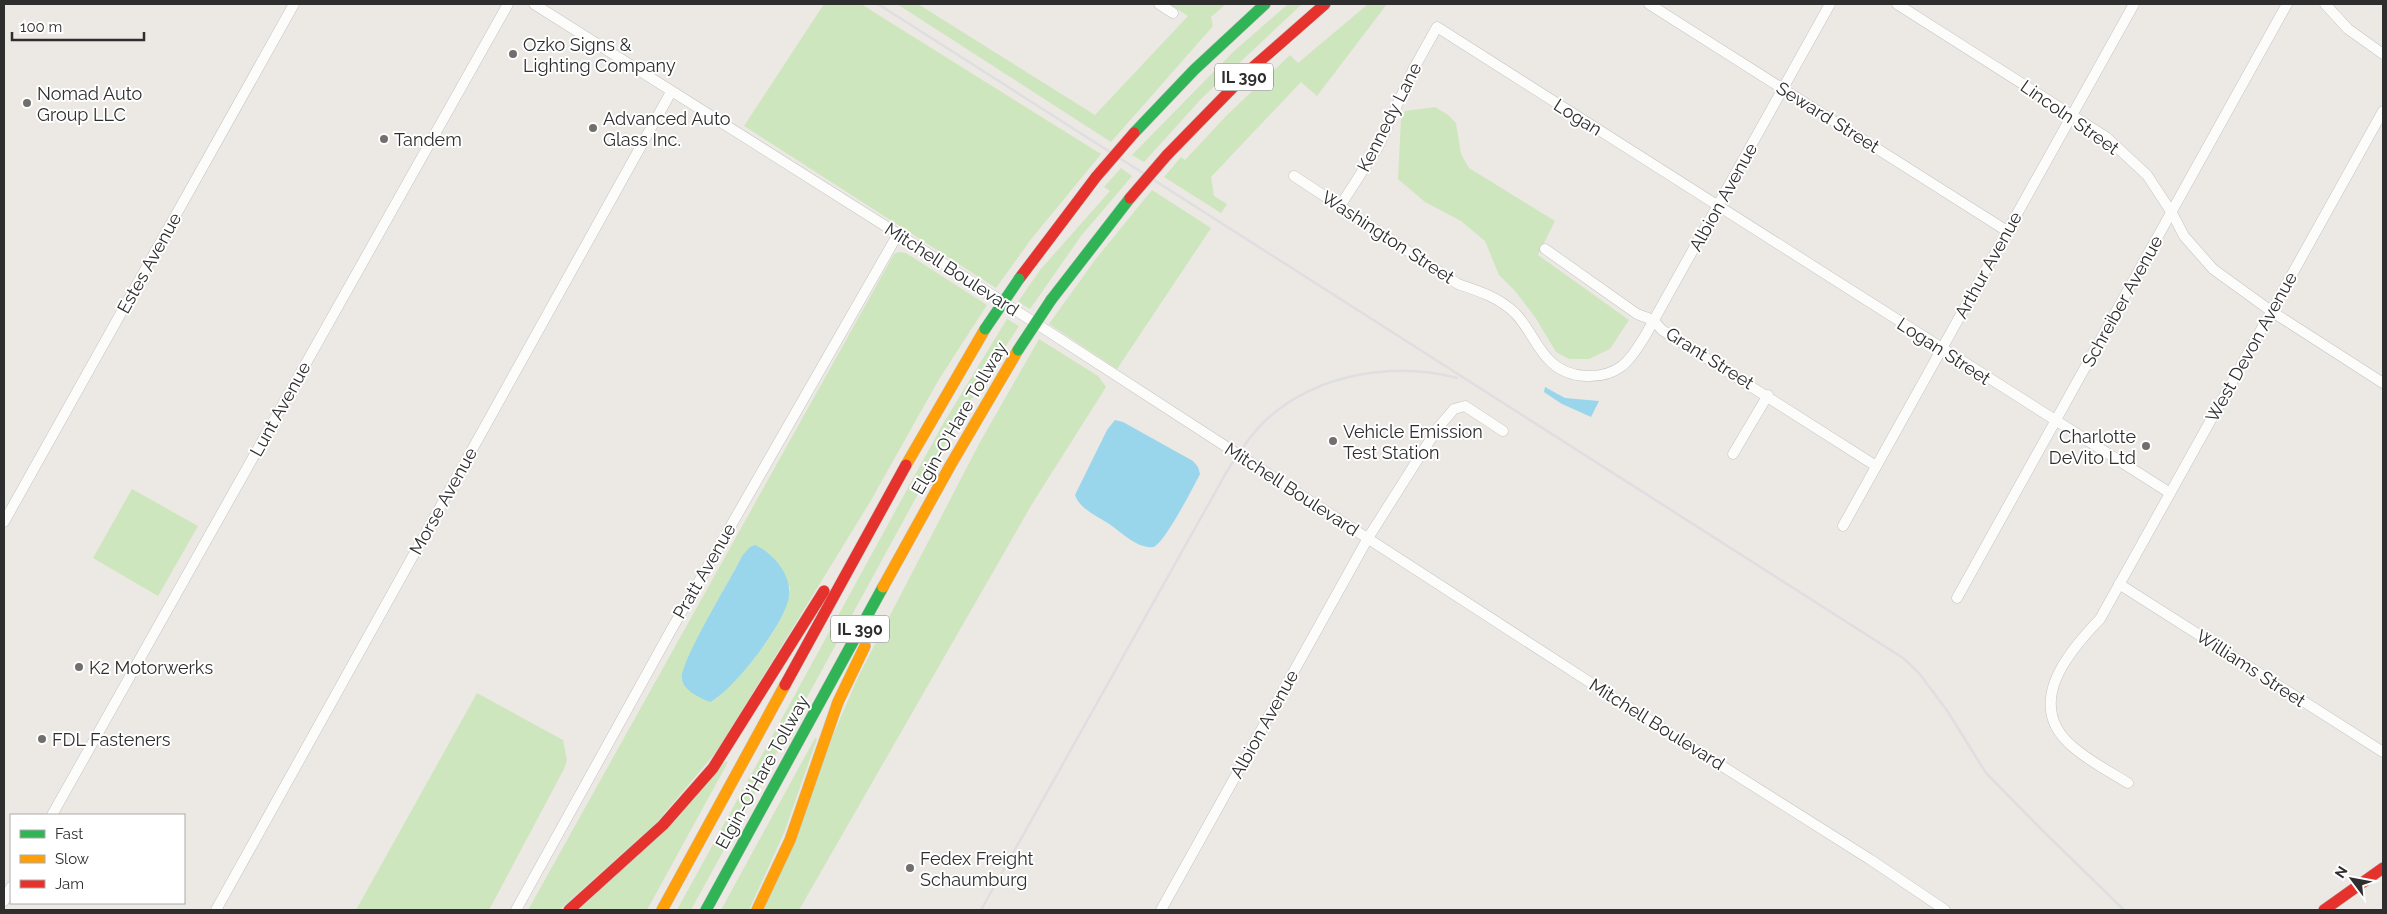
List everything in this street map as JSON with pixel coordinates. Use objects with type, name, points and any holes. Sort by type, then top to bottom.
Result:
[{"type":"main road","name":"Elgin-O'Hare Tollway","points":[[662,910],[958,371],[985,329],[1019,279],[1096,177],[1134,133],[1194,70],[1265,4]]},
{"type":"main road","name":"Elgin-O'Hare Tollway","points":[[706,910],[950,466],[1018,350],[1052,300],[1130,198],[1168,155],[1251,69],[1326,4]]},
{"type":"main road","points":[[878,620],[928,522],[950,466]]},
{"type":"main road","points":[[569,910],[663,826],[698,788],[713,768],[837,569],[898,480]]},
{"type":"main road","points":[[757,910],[790,840],[838,702],[870,638]]},
{"type":"main road","points":[[2324,910],[2383,868]]},
{"type":"street","name":"Estes Avenue","points":[[4,522],[294,4]]},
{"type":"street","name":"Lunt Avenue","points":[[53,814],[508,4]]},
{"type":"street","name":"Mitchell Boulevard","points":[[534,4],[898,234],[1611,696],[1858,852],[1945,910]]},
{"type":"street","points":[[1159,4],[1174,13]]},
{"type":"street","name":"Seward Street","points":[[1649,4],[2007,231]]},
{"type":"street","name":"Albion Avenue","points":[[1600,375],[1613,371],[1628,360],[1653,320],[1719,206],[1830,4]]},
{"type":"street","name":"Lincoln Street","points":[[1897,4],[2106,137],[2147,175],[2172,213],[2184,236],[2213,269],[2270,311],[2382,381]]},
{"type":"street","name":"Arthur Avenue","points":[[1843,526],[2134,4]]},
{"type":"street","name":"Schreiber Avenue","points":[[1957,598],[2287,4]]},
{"type":"street","points":[[2325,4],[2348,29],[2383,54]]},
{"type":"street","name":"Logan","points":[[1437,27],[1719,206]]},
{"type":"street","name":"Kennedy Lane","points":[[1340,206],[1378,147],[1413,70],[1437,27]]},
{"type":"street","name":"Morse Avenue","points":[[216,910],[671,92]]},
{"type":"street","name":"West Devon Avenue","points":[[2128,783],[2067,741],[2057,726],[2050,700],[2051,691],[2061,667],[2076,644],[2100,618],[2383,111]]},
{"type":"street","name":"Washington Street","points":[[1294,176],[1458,284],[1487,293],[1507,306],[1525,325],[1550,361],[1558,367],[1574,374],[1600,375]]},
{"type":"street","name":"Logan Street","points":[[1719,206],[2170,494]]},
{"type":"street","name":"Pratt Avenue","points":[[516,910],[670,632],[898,234]]},
{"type":"street","name":"Grant Street","points":[[1545,249],[1637,314],[1653,320],[1662,330],[1768,395],[1876,466]]},
{"type":"street","points":[[1733,454],[1768,395]]},
{"type":"street","name":"Mitchell Boulevard","points":[[1368,538],[1406,477],[1454,409],[1465,406],[1503,431]]},
{"type":"street","name":"Albion Avenue","points":[[1161,910],[1368,538]]},
{"type":"street","name":"Williams Street","points":[[2119,584],[2383,752]]},
{"type":"street","points":[[4,901],[10,890]]},
{"type":"green space","points":[[824,4],[861,4],[1101,154],[1032,238],[996,288],[744,126]]},
{"type":"green space","points":[[897,4],[918,4],[1095,115],[1188,16],[1169,4],[1226,4],[1211,17],[1213,26],[1111,142]]},
{"type":"green space","points":[[1288,4],[1302,4],[1202,98],[1144,162],[1132,155],[1233,52]]},
{"type":"green space","points":[[1368,4],[1387,4],[1317,96],[1301,82],[1211,177],[1214,196],[1227,204],[1221,213],[1164,177],[1181,157],[1185,160],[1227,115],[1290,55],[1298,63]]},
{"type":"green space","points":[[1435,107],[1448,115],[1456,123],[1461,154],[1469,168],[1555,221],[1538,255],[1629,320],[1610,349],[1589,359],[1569,359],[1556,352],[1535,317],[1516,292],[1499,275],[1485,241],[1461,221],[1425,202],[1398,179],[1401,120],[1405,111]]},
{"type":"green space","points":[[1121,168],[1132,176],[1081,236],[1030,309],[1018,302],[1040,270],[1110,191],[1104,187]]},
{"type":"green space","points":[[1152,190],[1211,228],[1117,369],[1049,324],[1095,260]]},
{"type":"green space","points":[[899,252],[906,253],[987,305],[938,381],[870,502],[717,751],[657,822],[559,910],[528,910],[894,254]],"holes":[[[742,556],[790,587],[788,601],[773,632],[751,663],[716,699],[682,677],[699,635]]]},
{"type":"green space","points":[[1007,319],[1019,326],[960,417],[691,910],[677,910],[944,422]]},
{"type":"green space","points":[[1039,339],[1098,376],[1106,387],[1032,504],[799,910],[764,910],[830,742],[859,675],[980,442]]},
{"type":"green space","points":[[132,489],[198,526],[158,596],[93,558]]},
{"type":"green space","points":[[477,693],[563,740],[567,760],[489,910],[356,910]]},
{"type":"green space","points":[[815,738],[817,739],[784,833],[749,910],[721,910]]},
{"type":"green space","points":[[726,761],[728,762],[647,910],[579,910]]},
{"type":"water","points":[[1545,387],[1565,398],[1599,401],[1591,417],[1562,404],[1544,392]]},
{"type":"water","points":[[1115,420],[1123,422],[1193,461],[1198,467],[1200,474],[1171,527],[1158,544],[1153,547],[1142,546],[1131,540],[1081,505],[1075,495],[1107,430]]},
{"type":"water","points":[[755,545],[768,553],[784,573],[789,588],[786,607],[769,638],[745,670],[720,695],[710,702],[688,690],[682,678],[684,669],[689,655],[742,556],[750,547]]},
{"type":"railway","points":[[878,4],[1903,658],[1919,673],[1948,712],[1986,773],[2124,910]]},
{"type":"railway","points":[[981,910],[1226,473],[1255,432],[1267,419],[1309,391],[1357,375],[1407,371],[1433,373],[1457,378]]},
{"type":"traffic: fast","points":[[1134,133],[1194,70],[1265,4]]},
{"type":"traffic: fast","points":[[1051,300],[1130,198]]},
{"type":"traffic: fast","points":[[985,329],[1019,279]]},
{"type":"traffic: fast","points":[[1018,350],[1051,300]]},
{"type":"traffic: fast","points":[[706,910],[883,587]]},
{"type":"traffic: slow","points":[[906,465],[985,329]]},
{"type":"traffic: slow","points":[[883,587],[950,466],[1018,350]]},
{"type":"traffic: slow","points":[[757,910],[790,840],[838,702],[865,646]]},
{"type":"traffic: slow","points":[[662,910],[785,685]]},
{"type":"traffic: jam","points":[[1167,155],[1251,69],[1325,4]]},
{"type":"traffic: jam","points":[[1096,177],[1134,133]]},
{"type":"traffic: jam","points":[[1130,198],[1167,155]]},
{"type":"traffic: jam","points":[[1019,279],[1096,177]]},
{"type":"traffic: jam","points":[[785,685],[906,465]]},
{"type":"traffic: jam","points":[[569,910],[663,825],[713,768],[824,591]]},
{"type":"traffic: jam","points":[[2324,910],[2383,868]]},
{"type":"place","name":"Ozko Signs & Lighting Company","points":[[513,54]]},
{"type":"place","name":"Nomad Auto Group LLC","points":[[27,103]]},
{"type":"place","name":"Advanced Auto Glass Inc.","points":[[593,128]]},
{"type":"place","name":"Tandem","points":[[384,139]]},
{"type":"place","name":"Vehicle Emission Test Station","points":[[1333,441]]},
{"type":"place","name":"Charlotte DeVito Ltd","points":[[2146,446]]},
{"type":"place","name":"K2 Motorwerks","points":[[79,667]]},
{"type":"place","name":"FDL Fasteners","points":[[42,739]]},
{"type":"place","name":"Fedex Freight Schaumburg","points":[[910,868]]}]
